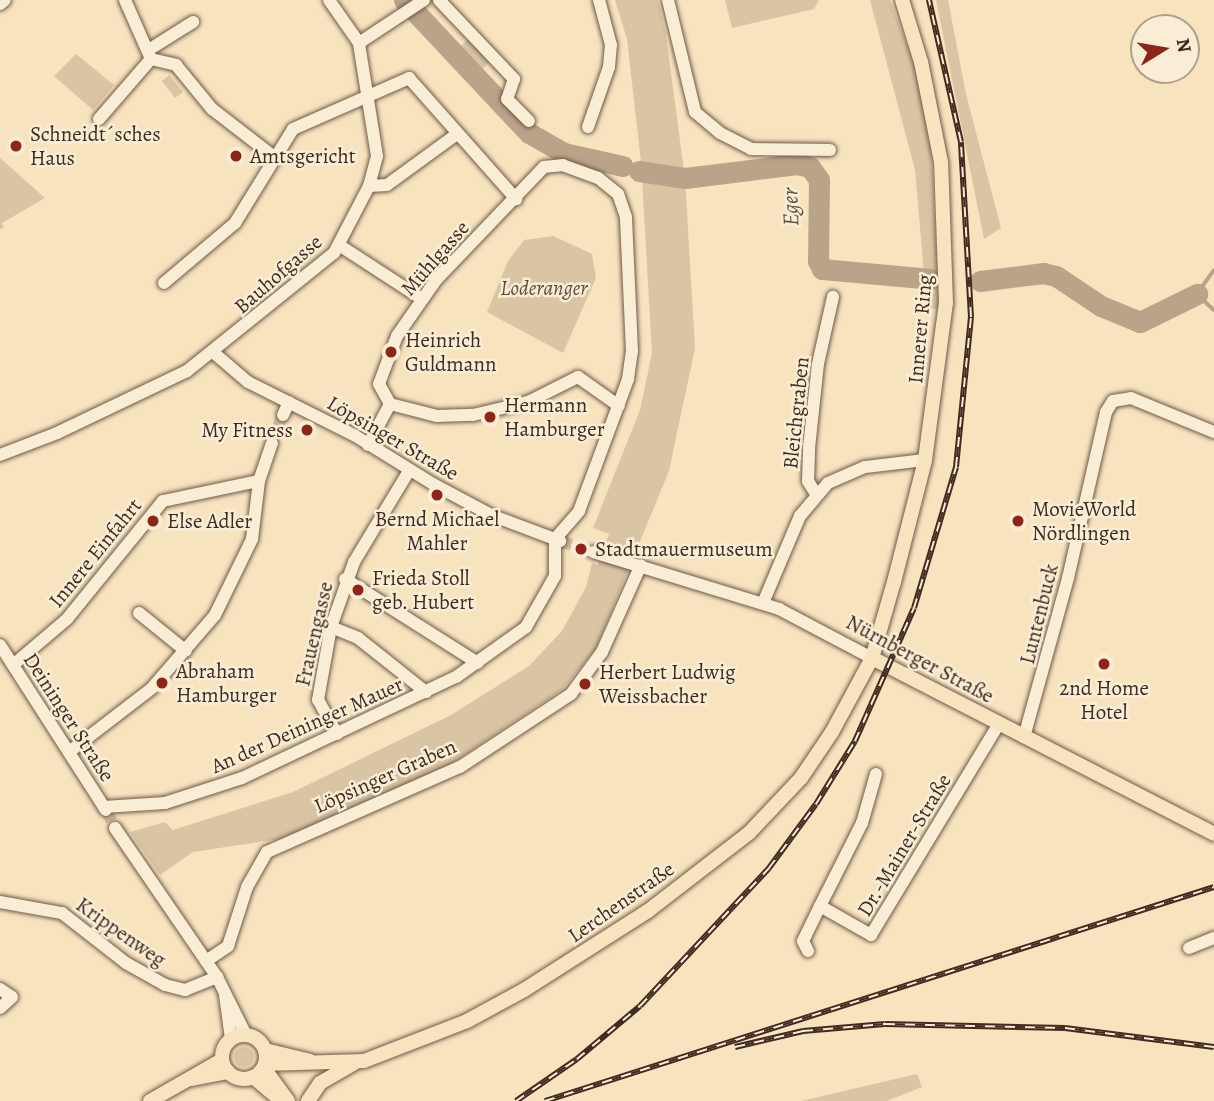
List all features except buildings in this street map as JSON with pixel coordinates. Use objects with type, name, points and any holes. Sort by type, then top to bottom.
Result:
[{"type":"main road","name":"Innerer Ring","points":[[872,658],[925,460],[946,303],[944,197],[936,127],[902,0]]},
{"type":"main road","name":"Nürnberger Straße","points":[[872,658],[1214,834]]},
{"type":"main road","name":"Lerchenstraße","points":[[262,1065],[311,1061],[354,1063],[413,1045],[524,990],[585,954],[717,859],[801,778],[872,658]]},
{"type":"main road","points":[[225,1066],[231,1039],[246,1035],[258,1040],[262,1065],[282,1101]]},
{"type":"main road","points":[[309,1101],[320,1083],[354,1063]]},
{"type":"main road","points":[[225,1066],[237,1078],[262,1065]]},
{"type":"main road","points":[[262,1065],[289,1101]]},
{"type":"main road","points":[[150,1101],[192,1079],[225,1066]]},
{"type":"street","points":[[0,4],[5,0]]},
{"type":"street","points":[[125,0],[151,54],[176,65],[212,109],[273,156]]},
{"type":"street","points":[[329,0],[359,43],[420,2]]},
{"type":"street","points":[[439,0],[514,79],[507,99],[528,121]]},
{"type":"street","points":[[588,127],[607,81],[611,45],[599,0]]},
{"type":"street","points":[[668,0],[695,112],[720,134],[751,149],[830,150]]},
{"type":"street","points":[[99,119],[151,54],[193,22]]},
{"type":"street","name":"Bauhofgasse","points":[[0,454],[165,383],[214,353],[291,291],[339,245],[369,187],[377,156],[359,43]]},
{"type":"street","points":[[164,283],[235,223],[273,156],[293,129],[369,93],[409,78],[516,199]]},
{"type":"street","points":[[369,187],[387,185],[457,134]]},
{"type":"street","name":"Mühlgasse","points":[[390,404],[379,384],[397,336],[422,299],[544,167],[563,165],[612,188],[626,217],[632,351],[619,405]]},
{"type":"street","points":[[339,245],[422,299]]},
{"type":"street","name":"Bleichgraben","points":[[762,603],[800,516],[816,494],[808,481],[809,448],[818,363],[833,297]]},
{"type":"street","name":"Löpsinger Straße","points":[[214,353],[248,382],[289,402],[409,471],[491,515],[558,540]]},
{"type":"street","points":[[368,446],[390,404],[404,411],[473,415],[528,402],[578,377],[619,405],[579,511],[558,540]]},
{"type":"street","name":"Luntenbuck","points":[[1024,737],[1054,638],[1106,412],[1113,401],[1130,398],[1214,432]]},
{"type":"street","points":[[283,415],[289,402]]},
{"type":"street","points":[[69,752],[152,688],[215,615],[252,539],[259,481],[272,443]]},
{"type":"street","points":[[816,494],[850,471],[925,460]]},
{"type":"street","name":"Frauengasse","points":[[337,734],[318,700],[331,627],[345,579],[409,471]]},
{"type":"street","name":"Innere Einfahrt","points":[[13,665],[27,658],[67,619],[163,501],[259,481]]},
{"type":"street","name":"An der Deininger Mauer","points":[[105,809],[165,803],[204,792],[337,734],[426,692],[478,663],[526,627],[538,609],[555,576],[558,540]]},
{"type":"street","name":"Nürnberger Straße","points":[[593,552],[762,603],[872,658]]},
{"type":"street","name":"Löpsinger Graben","points":[[206,961],[228,946],[252,876],[267,852],[460,767],[571,694],[602,652],[642,565]]},
{"type":"street","points":[[345,579],[478,663]]},
{"type":"street","points":[[139,613],[186,651]]},
{"type":"street","points":[[331,627],[358,638],[426,692]]},
{"type":"street","name":"Deininger Straße","points":[[0,646],[105,809]]},
{"type":"street","name":"Dr.-Mainer-Straße","points":[[820,906],[871,935],[998,724]]},
{"type":"street","name":"Dr.-Mainer-Straße","points":[[808,951],[803,941],[862,824],[876,774]]},
{"type":"street","points":[[115,828],[217,977],[246,1035]]},
{"type":"street","name":"Krippenweg","points":[[0,902],[62,913],[126,963],[165,985],[185,990],[217,977]]},
{"type":"street","points":[[1189,948],[1214,938]]},
{"type":"street","points":[[0,989],[12,997],[0,1008]]},
{"type":"street","points":[[225,995],[231,1039]]},
{"type":"green space","points":[[615,0],[658,0],[666,35],[685,178],[695,348],[669,471],[596,648],[563,689],[446,767],[286,838],[193,852],[160,875],[130,832],[165,822],[173,830],[293,792],[451,715],[529,666],[562,631],[586,587],[592,563],[598,565],[609,534],[593,528],[640,410],[652,353],[641,162],[627,39]]},
{"type":"green space","points":[[725,0],[819,0],[814,9],[732,28]]},
{"type":"green space","points":[[870,0],[890,0],[916,69],[931,148],[939,309],[927,308],[915,170]]},
{"type":"green space","points":[[936,0],[948,0],[966,94],[1001,228],[984,239]]},
{"type":"green space","points":[[469,38],[491,60],[477,75],[454,53]]},
{"type":"green space","points":[[76,54],[114,85],[93,110],[54,76]]},
{"type":"green space","points":[[169,75],[183,92],[175,98],[162,81]]},
{"type":"green space","points":[[0,158],[45,198],[2,223],[4,228],[0,229]]},
{"type":"green space","name":"Loderanger","points":[[553,236],[592,254],[596,278],[563,353],[487,312],[508,261],[524,240]]},
{"type":"green space","points":[[244,1047],[251,1050],[254,1057],[251,1064],[244,1067],[237,1064],[234,1057],[237,1050]]},
{"type":"green space","points":[[917,1074],[922,1087],[887,1101],[801,1101]]},
{"type":"waterway","name":"Eger","points":[[404,0],[529,133],[564,153],[623,166]]},
{"type":"waterway","points":[[452,54],[460,54],[475,69],[474,78]]},
{"type":"waterway","name":"Eger","points":[[639,171],[685,178],[797,164],[810,167],[819,180],[818,261],[822,269],[931,279]]},
{"type":"waterway","name":"Eger","points":[[1214,271],[1197,294],[1214,310]]},
{"type":"waterway","name":"Eger","points":[[980,281],[1043,273],[1056,276],[1101,306],[1140,322],[1197,294]]},
{"type":"tunnel","points":[[272,443],[283,415]]},
{"type":"tunnel","points":[[560,541],[593,552]]},
{"type":"tunnel","points":[[106,810],[115,828]]},
{"type":"railway","points":[[516,1101],[577,1059],[640,1006],[769,868],[816,804],[855,741],[914,608],[956,467],[971,317],[961,142],[929,0]]},
{"type":"railway","points":[[545,1101],[1214,887]]},
{"type":"railway","points":[[735,1047],[803,1031],[885,1024],[1065,1028],[1214,1047]]},
{"type":"place","name":"Schneidt´sches Haus","points":[[16,146]]},
{"type":"place","name":"Amtsgericht","points":[[236,156]]},
{"type":"place","name":"Heinrich Guldmann","points":[[391,352]]},
{"type":"place","name":"Hermann Hamburger","points":[[490,417]]},
{"type":"place","name":"My Fitness","points":[[307,430]]},
{"type":"place","name":"Bernd Michael Mahler","points":[[437,495]]},
{"type":"place","name":"Else Adler","points":[[153,521]]},
{"type":"place","name":"MovieWorld Nördlingen","points":[[1018,521]]},
{"type":"place","name":"Stadtmauermuseum","points":[[581,549]]},
{"type":"place","name":"Frieda Stoll geb. Hubert","points":[[358,590]]},
{"type":"place","name":"2nd Home Hotel","points":[[1104,664]]},
{"type":"place","name":"Abraham Hamburger","points":[[162,683]]},
{"type":"place","name":"Herbert Ludwig Weissbacher","points":[[585,684]]}]
